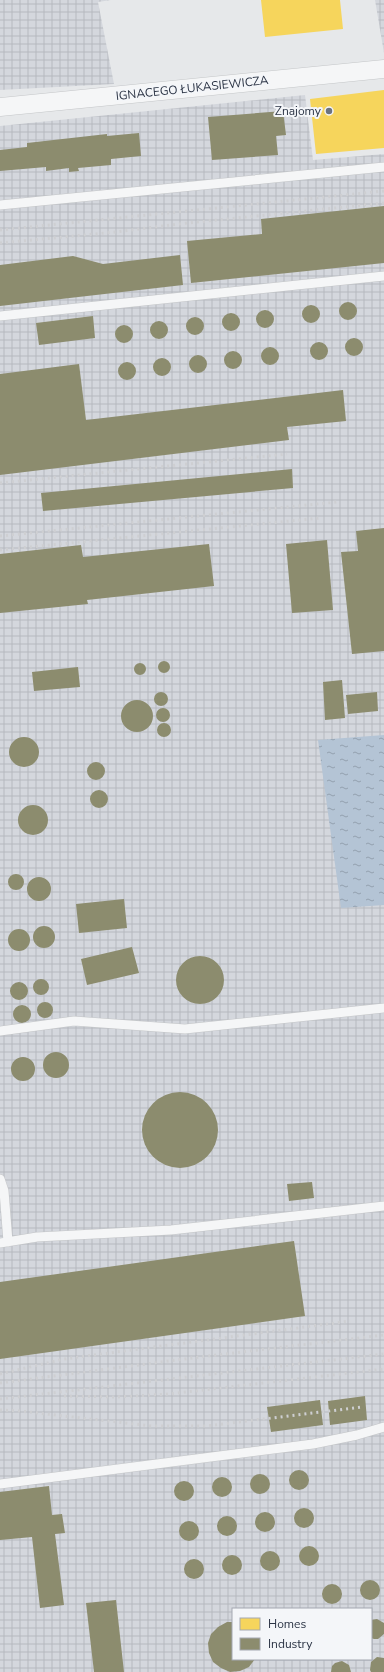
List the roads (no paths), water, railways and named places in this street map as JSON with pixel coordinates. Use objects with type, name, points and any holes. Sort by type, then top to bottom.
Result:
[{"type":"street","name":"IGNACEGO ŁUKASIEWICZA","points":[[0,107],[384,69]]},
{"type":"lane","points":[[0,205],[384,167]]},
{"type":"lane","points":[[0,316],[384,276]]},
{"type":"lane","points":[[0,1031],[74,1021],[186,1030],[384,1008]]},
{"type":"lane","points":[[0,1179],[4,1191],[4,1242],[37,1237],[171,1230],[384,1206]]},
{"type":"lane","points":[[0,1484],[313,1444],[357,1435],[384,1427]]},
{"type":"water","points":[[384,735],[384,905],[341,908],[318,740]]},
{"type":"railway","points":[[0,230],[384,191]]},
{"type":"railway","points":[[0,243],[384,203]]},
{"type":"railway","points":[[0,483],[287,454]]},
{"type":"railway","points":[[0,536],[337,502]]},
{"type":"railway","points":[[0,550],[320,518]]},
{"type":"railway","points":[[0,1374],[64,1359],[350,1321]]},
{"type":"railway","points":[[0,1383],[384,1335]]},
{"type":"railway","points":[[0,1399],[384,1354]]},
{"type":"railway","points":[[64,1396],[117,1397],[169,1394],[384,1369]]},
{"type":"railway","points":[[0,1410],[152,1426],[206,1426],[362,1407]]},
{"type":"place","name":"Znajomy","points":[[329,111]]}]
